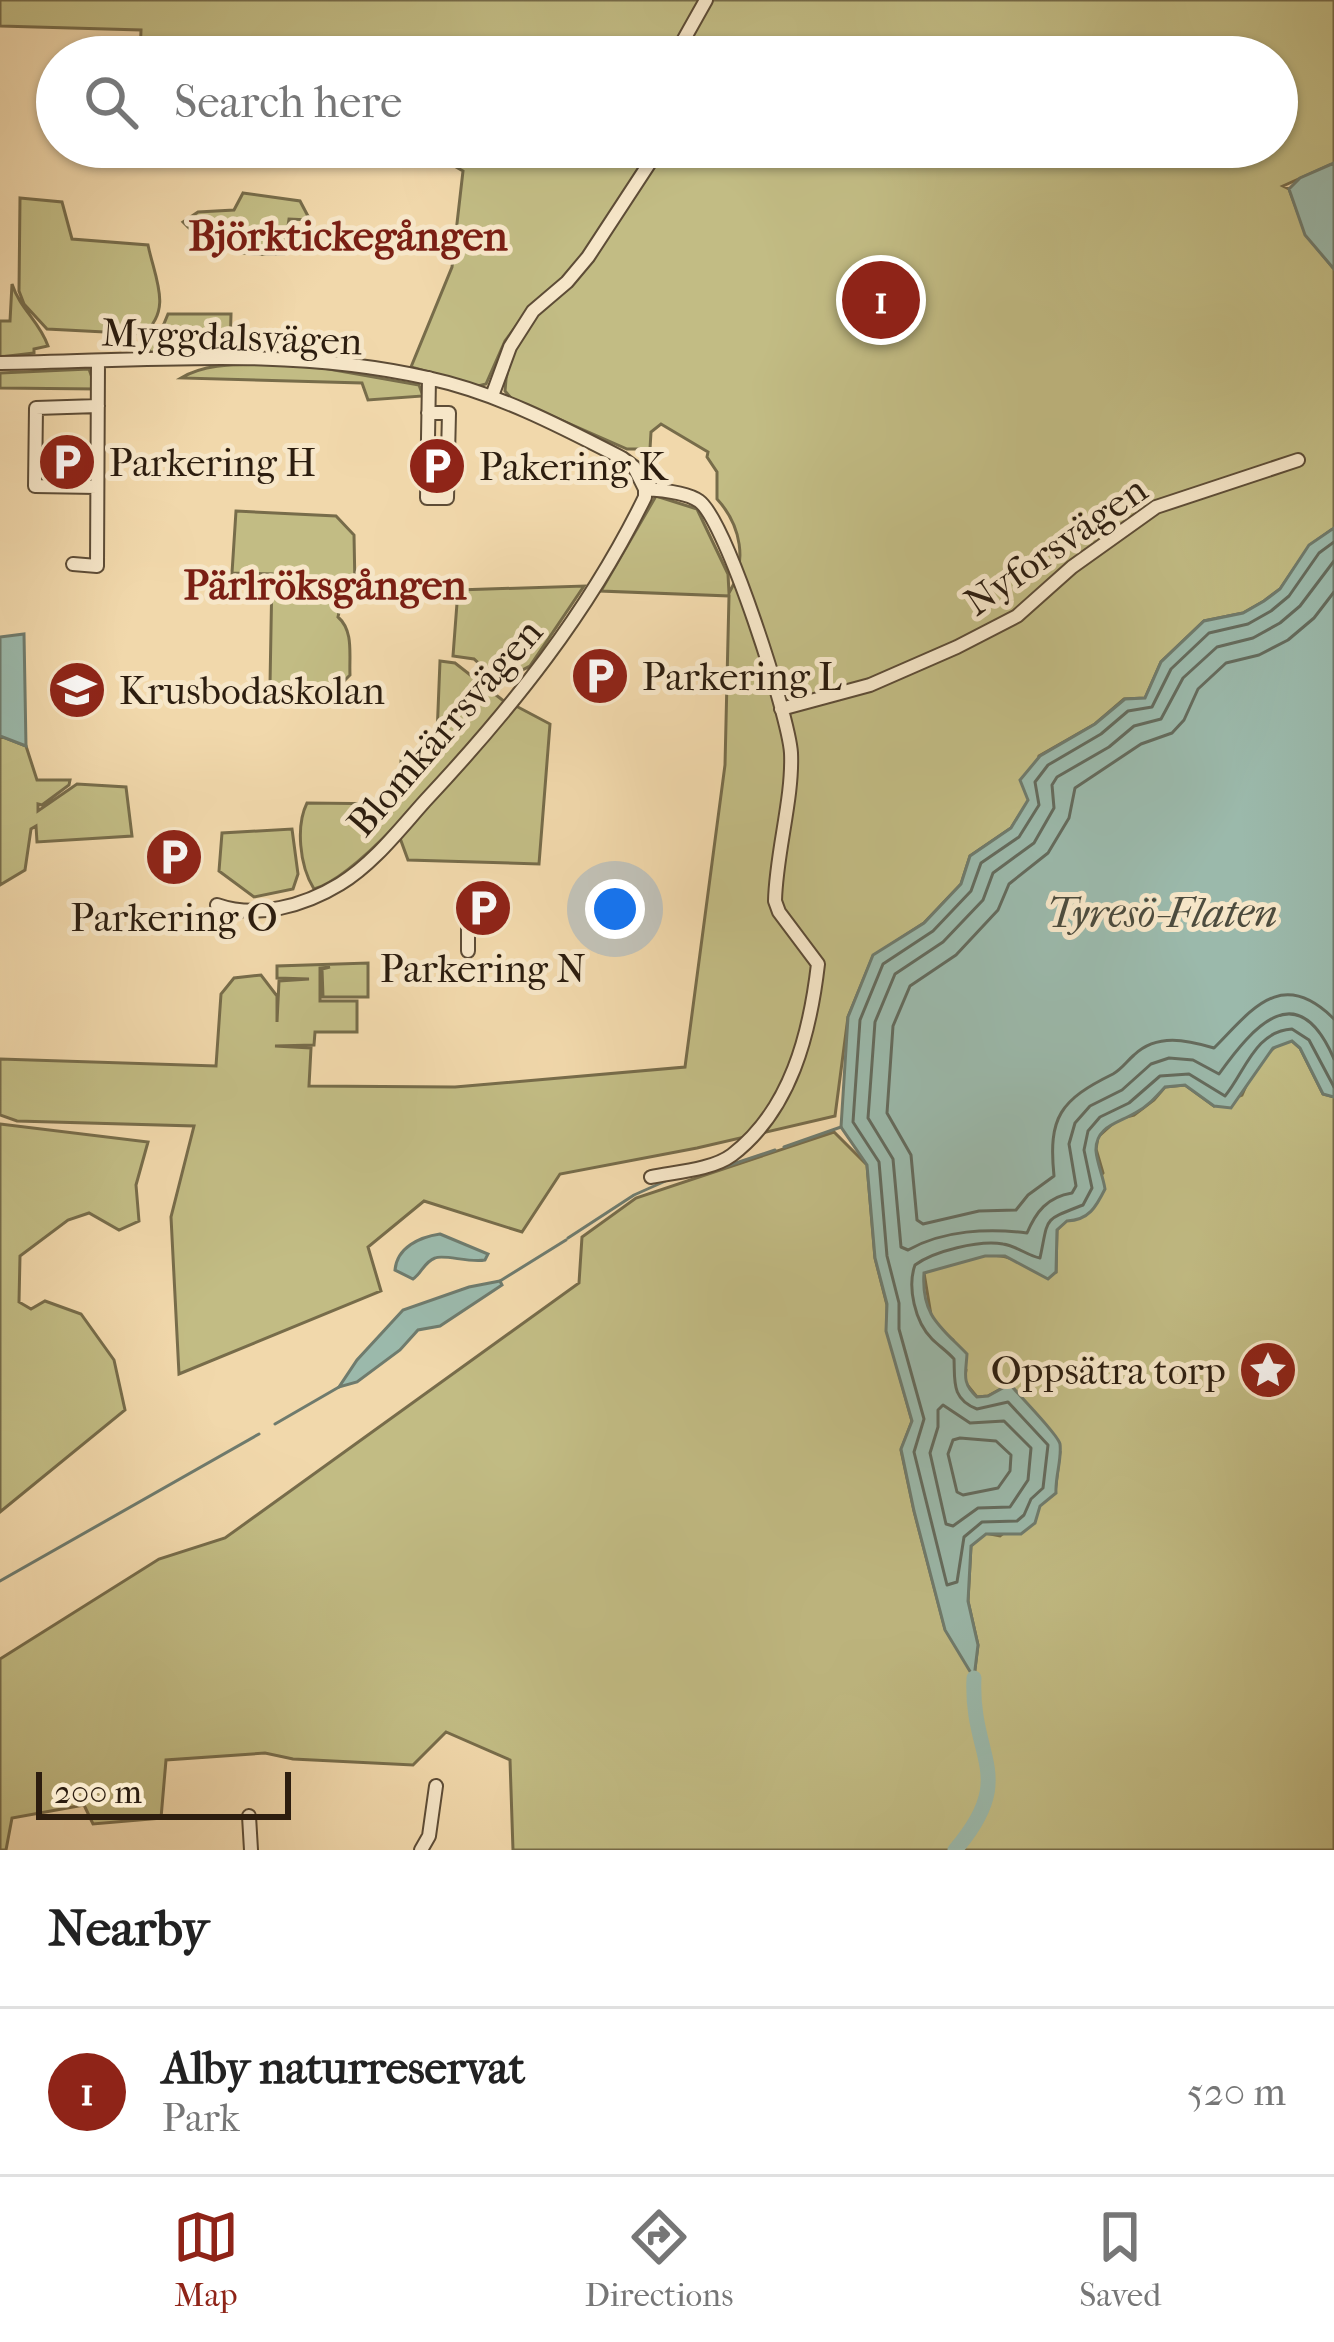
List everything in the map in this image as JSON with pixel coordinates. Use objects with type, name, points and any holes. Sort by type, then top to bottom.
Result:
[{"type":"street","points":[[686,36],[706,0]]},
{"type":"street","points":[[492,396],[510,346],[533,311],[589,257],[647,168]]},
{"type":"street","name":"Myggdalsvägen","points":[[0,363],[246,358],[333,362],[429,378],[492,396],[622,458],[634,467],[645,489]]},
{"type":"street","points":[[73,565],[97,566],[98,362]]},
{"type":"street","points":[[428,413],[449,413],[447,499],[427,498],[428,413],[429,378]]},
{"type":"street","points":[[98,406],[36,407],[35,487],[98,487]]},
{"type":"street","name":"Nyforsvägen","points":[[781,709],[870,685],[939,656],[1017,616],[1072,566],[1156,507],[1298,460]]},
{"type":"street","points":[[645,489],[700,501],[722,532],[791,752],[775,901],[818,964],[802,1051],[770,1114],[730,1157],[651,1177]]},
{"type":"street","name":"Blomkärrsvägen","points":[[217,905],[240,912],[291,906],[342,883],[373,858],[532,679],[600,581],[645,489]]},
{"type":"street","points":[[468,923],[468,951]]},
{"type":"street","points":[[422,1850],[429,1836],[436,1786]]},
{"type":"street","points":[[249,1816],[251,1850]]},
{"type":"shaded area","points":[[0,0],[1334,0],[1334,163],[1283,186],[1289,189],[1306,235],[1334,269],[1334,528],[1310,545],[1280,589],[1264,601],[1243,613],[1204,621],[1161,662],[1145,698],[1124,699],[1095,724],[1039,756],[1029,800],[1011,828],[970,856],[961,884],[924,923],[873,956],[848,1017],[835,1116],[560,1174],[522,1232],[424,1201],[368,1247],[381,1291],[179,1374],[171,1217],[194,1126],[17,1121],[0,1115],[0,1059],[216,1066],[221,994],[234,978],[261,975],[277,996],[277,1022],[279,981],[309,979],[277,978],[277,966],[368,963],[368,997],[323,997],[322,969],[330,967],[320,968],[320,1001],[357,1001],[357,1032],[315,1032],[314,1045],[275,1046],[311,1048],[309,1086],[455,1087],[685,1067],[725,765],[729,596],[601,591],[656,496],[697,509],[728,574],[729,593],[739,569],[736,532],[717,499],[717,472],[708,452],[661,424],[651,432],[650,449],[627,449],[511,398],[505,391],[518,343],[570,275],[530,307],[505,341],[486,384],[478,386],[411,367],[452,267],[463,171],[458,168],[1298,168],[1298,36],[141,36],[141,30],[0,26]]},
{"type":"shaded area","points":[[243,193],[300,201],[310,220],[289,219],[284,254],[229,250],[205,240],[183,222],[198,212],[234,210]]},
{"type":"shaded area","points":[[20,198],[62,202],[72,239],[148,245],[160,304],[143,334],[47,329],[24,304],[19,291]]},
{"type":"shaded area","points":[[12,284],[48,346],[34,353],[0,357],[0,321],[10,321]]},
{"type":"shaded area","points":[[168,314],[231,314],[230,349],[149,352],[150,338]]},
{"type":"shaded area","points":[[272,364],[419,385],[423,396],[368,400],[362,383],[181,378],[213,367]]},
{"type":"shaded area","points":[[89,369],[96,389],[0,388],[0,373]]},
{"type":"shaded area","points":[[236,511],[336,516],[354,535],[355,588],[338,617],[349,636],[350,675],[337,688],[270,685],[272,574],[232,573]]},
{"type":"shaded area","points":[[584,586],[530,666],[499,682],[474,659],[453,656],[458,590]]},
{"type":"shaded area","points":[[440,661],[455,663],[505,702],[386,835],[335,879],[314,889],[301,845],[307,803],[399,804],[401,761],[436,760]]},
{"type":"shaded area","points":[[516,706],[550,724],[539,864],[408,860],[400,838]]},
{"type":"shaded area","points":[[0,736],[26,746],[37,780],[70,780],[38,804],[38,811],[77,784],[126,787],[132,836],[37,842],[36,826],[31,829],[25,870],[0,885]]},
{"type":"shaded area","points":[[292,829],[298,874],[293,889],[254,897],[219,871],[222,833]]},
{"type":"shaded area","points":[[1283,1041],[1300,1048],[1323,1094],[1334,1097],[1334,1850],[513,1850],[510,1760],[446,1732],[413,1765],[293,1759],[265,1753],[166,1760],[161,1818],[93,1824],[84,1805],[12,1818],[6,1850],[0,1850],[0,1659],[159,1559],[225,1538],[579,1283],[582,1237],[636,1198],[834,1132],[867,1165],[887,1331],[912,1421],[901,1450],[945,1629],[974,1676],[978,1645],[968,1601],[971,1546],[985,1533],[1000,1536],[1055,1493],[1060,1452],[1010,1384],[977,1397],[964,1381],[966,1370],[953,1340],[931,1315],[924,1273],[950,1262],[992,1255],[1038,1271],[1056,1272],[1057,1230],[1103,1173],[1096,1149],[1098,1137],[1118,1119],[1134,1115],[1165,1087],[1185,1085],[1214,1106],[1242,1095],[1258,1065]]},
{"type":"shaded area","points":[[0,1124],[148,1142],[136,1185],[139,1221],[119,1230],[89,1213],[68,1220],[20,1256],[19,1302],[31,1309],[45,1301],[81,1314],[114,1360],[125,1410],[0,1512]]},
{"type":"water","points":[[1334,163],[1334,269],[1305,235],[1289,189],[1300,178]]},
{"type":"water","name":"Tyresö-Flaten","points":[[1334,528],[1334,1097],[1323,1094],[1292,1041],[1273,1048],[1231,1108],[1214,1106],[1185,1085],[1165,1087],[1143,1108],[1099,1136],[1096,1151],[1105,1189],[1091,1211],[1057,1230],[1056,1272],[1048,1279],[1005,1256],[985,1256],[924,1273],[929,1310],[967,1354],[966,1377],[972,1392],[977,1397],[988,1396],[1010,1384],[1060,1444],[1056,1493],[1040,1506],[1035,1523],[1021,1534],[986,1534],[971,1546],[968,1601],[978,1645],[974,1678],[945,1630],[901,1449],[912,1421],[886,1331],[887,1304],[875,1258],[867,1165],[841,1127],[848,1017],[873,955],[924,923],[961,884],[970,856],[1011,828],[1028,800],[1020,780],[1040,756],[1095,724],[1125,699],[1145,698],[1161,662],[1204,621],[1243,613],[1264,601],[1280,589],[1309,545]]},
{"type":"water","points":[[24,634],[26,746],[0,736],[0,637]]},
{"type":"water","points":[[440,1234],[488,1254],[479,1261],[435,1258],[413,1279],[395,1270],[400,1255],[411,1244]]},
{"type":"water","points":[[500,1281],[502,1285],[440,1326],[418,1330],[357,1382],[339,1387],[403,1310]]},
{"type":"waterway","points":[[784,1147],[841,1127]]},
{"type":"waterway","points":[[721,1168],[775,1150]]},
{"type":"waterway","points":[[568,1238],[634,1195],[670,1179]]},
{"type":"waterway","points":[[500,1281],[566,1240]]},
{"type":"waterway","points":[[275,1424],[339,1387]]},
{"type":"waterway","points":[[0,1581],[259,1434]]},
{"type":"waterway","points":[[955,1850],[974,1824],[988,1784],[974,1678]]},
{"type":"place","name":"Alby naturreservat","points":[[881,300]]},
{"type":"place","name":"Parkering H","points":[[67,462]]},
{"type":"place","name":"Pakering K","points":[[437,466]]},
{"type":"place","name":"Parkering L","points":[[600,676]]},
{"type":"place","name":"Krusbodaskolan","points":[[77,690]]},
{"type":"place","name":"Parkering O","points":[[174,857]]},
{"type":"place","name":"Parkering N","points":[[483,908]]},
{"type":"place","name":"Oppsätra torp","points":[[1268,1370]]},
{"type":"district","name":"Björktickegången","points":[[348,235]]},
{"type":"district","name":"Pärlröksgången","points":[[325,584]]}]
